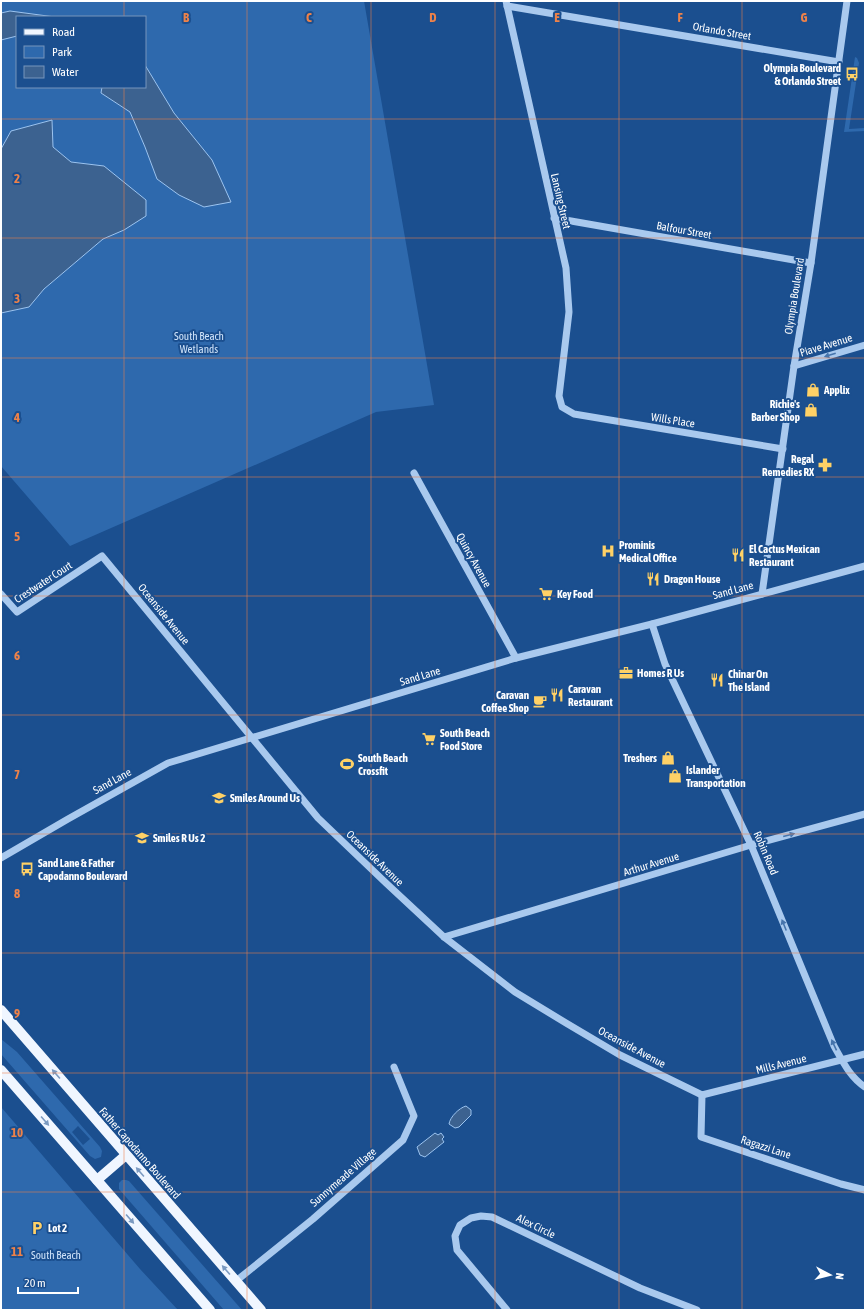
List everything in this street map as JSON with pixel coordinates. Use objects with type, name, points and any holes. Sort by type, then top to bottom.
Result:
[{"type":"main road","name":"Father Capodanno Boulevard","points":[[1,1010],[261,1310]]},
{"type":"main road","points":[[1,1070],[210,1310]]},
{"type":"main road","points":[[97,1180],[126,1155]]},
{"type":"street","name":"Olympia Boulevard","points":[[762,594],[794,366],[811,263],[847,1]]},
{"type":"street","name":"Orlando Street","points":[[506,3],[839,62]]},
{"type":"street","name":"Lansing Street","points":[[506,3],[566,268],[569,312],[559,396],[562,407]]},
{"type":"street","name":"Balfour Street","points":[[554,218],[811,263]]},
{"type":"street","name":"Piave Avenue","points":[[794,366],[865,344]]},
{"type":"street","name":"Wills Place","points":[[562,407],[574,414],[783,449]]},
{"type":"street","name":"Quincy Avenue","points":[[414,473],[516,658]]},
{"type":"street","name":"Crestwater Court","points":[[1,594],[17,612],[102,556]]},
{"type":"street","name":"Oceanside Avenue","points":[[102,556],[318,818],[386,884],[444,937],[515,992],[559,1020],[620,1055],[702,1095]]},
{"type":"street","name":"Sand Lane","points":[[1,858],[168,763],[516,658],[652,624],[865,566]]},
{"type":"street","name":"Robin Road","points":[[652,624],[665,664],[751,845],[834,1046],[850,1074],[858,1082],[865,1086]]},
{"type":"street","name":"Arthur Avenue","points":[[444,937],[751,845],[865,814]]},
{"type":"street","name":"Mills Avenue","points":[[702,1095],[865,1054]]},
{"type":"street","name":"Sunnymeade Village","points":[[236,1281],[312,1219],[403,1140],[414,1116],[394,1067]]},
{"type":"street","name":"Ragazzi Lane","points":[[702,1095],[700,1137],[841,1184],[865,1190]]},
{"type":"street","name":"Alex Circle","points":[[507,1310],[457,1250],[455,1236],[460,1225],[471,1218],[481,1216],[492,1217],[640,1288],[697,1310]]},
{"type":"green space","name":"South Beach Wetlands","points":[[1,1],[364,1],[434,405],[376,412],[70,546],[1,466],[1,313],[29,307],[44,289],[103,239],[124,230],[104,166],[71,162],[53,147],[52,120],[11,131],[1,149],[1,40],[16,36],[16,88],[102,88],[101,93],[130,112],[157,179],[212,160],[174,113],[146,67],[146,16],[48,16],[10,11],[1,13]]},
{"type":"green space","points":[[855,57],[859,63],[849,129],[865,128],[865,131],[844,132]]},
{"type":"green space","points":[[1,1039],[17,1052],[100,1147],[102,1151],[101,1157],[95,1159],[90,1156],[1,1054]],"holes":[[[78,1126],[90,1139],[83,1145],[72,1132]]]},
{"type":"green space","name":"South Beach","points":[[1,1107],[140,1269],[178,1310],[1,1310]]},
{"type":"green space","points":[[122,1180],[129,1181],[242,1310],[224,1310],[119,1189],[119,1183]]},
{"type":"water","points":[[10,11],[48,16],[16,16],[16,36],[1,40],[1,13]]},
{"type":"water","points":[[146,67],[174,113],[212,160],[231,202],[204,207],[179,195],[157,179],[130,112],[101,93],[102,88],[146,88]]},
{"type":"water","points":[[52,120],[53,147],[71,162],[104,166],[146,200],[146,216],[124,230],[103,239],[44,289],[29,307],[1,313],[1,149],[11,131]]},
{"type":"water","points":[[466,1106],[471,1110],[471,1115],[459,1127],[455,1128],[449,1124],[455,1113]]},
{"type":"water","points":[[435,1133],[438,1135],[441,1133],[444,1137],[442,1139],[444,1142],[425,1157],[420,1155],[417,1147]]},
{"type":"place","name":"Olympia Boulevard & Orlando Street","points":[[852,74]]},
{"type":"place","name":"Applix","points":[[813,390]]},
{"type":"place","name":"Richie's Barber Shop","points":[[811,410]]},
{"type":"place","name":"Regal Remedies RX","points":[[825,465]]},
{"type":"place","name":"Prominis Medical Office","points":[[608,551]]},
{"type":"place","name":"El Cactus Mexican Restaurant","points":[[738,555]]},
{"type":"place","name":"Dragon House","points":[[653,579]]},
{"type":"place","name":"Key Food","points":[[546,594]]},
{"type":"place","name":"Homes R Us","points":[[626,673]]},
{"type":"place","name":"Chinar On The Island","points":[[717,680]]},
{"type":"place","name":"Caravan Restaurant","points":[[557,695]]},
{"type":"place","name":"Caravan Coffee Shop","points":[[540,701]]},
{"type":"place","name":"South Beach Food Store","points":[[429,739]]},
{"type":"place","name":"Treshers","points":[[668,758]]},
{"type":"place","name":"South Beach Crossfit","points":[[347,764]]},
{"type":"place","name":"Islander Transportation","points":[[675,776]]},
{"type":"place","name":"Smiles Around Us","points":[[219,798]]},
{"type":"place","name":"Smiles R Us 2","points":[[142,838]]},
{"type":"place","name":"Sand Lane & Father Capodanno Boulevard","points":[[27,869]]},
{"type":"place","name":"Lot 2","points":[[37,1228]]}]
